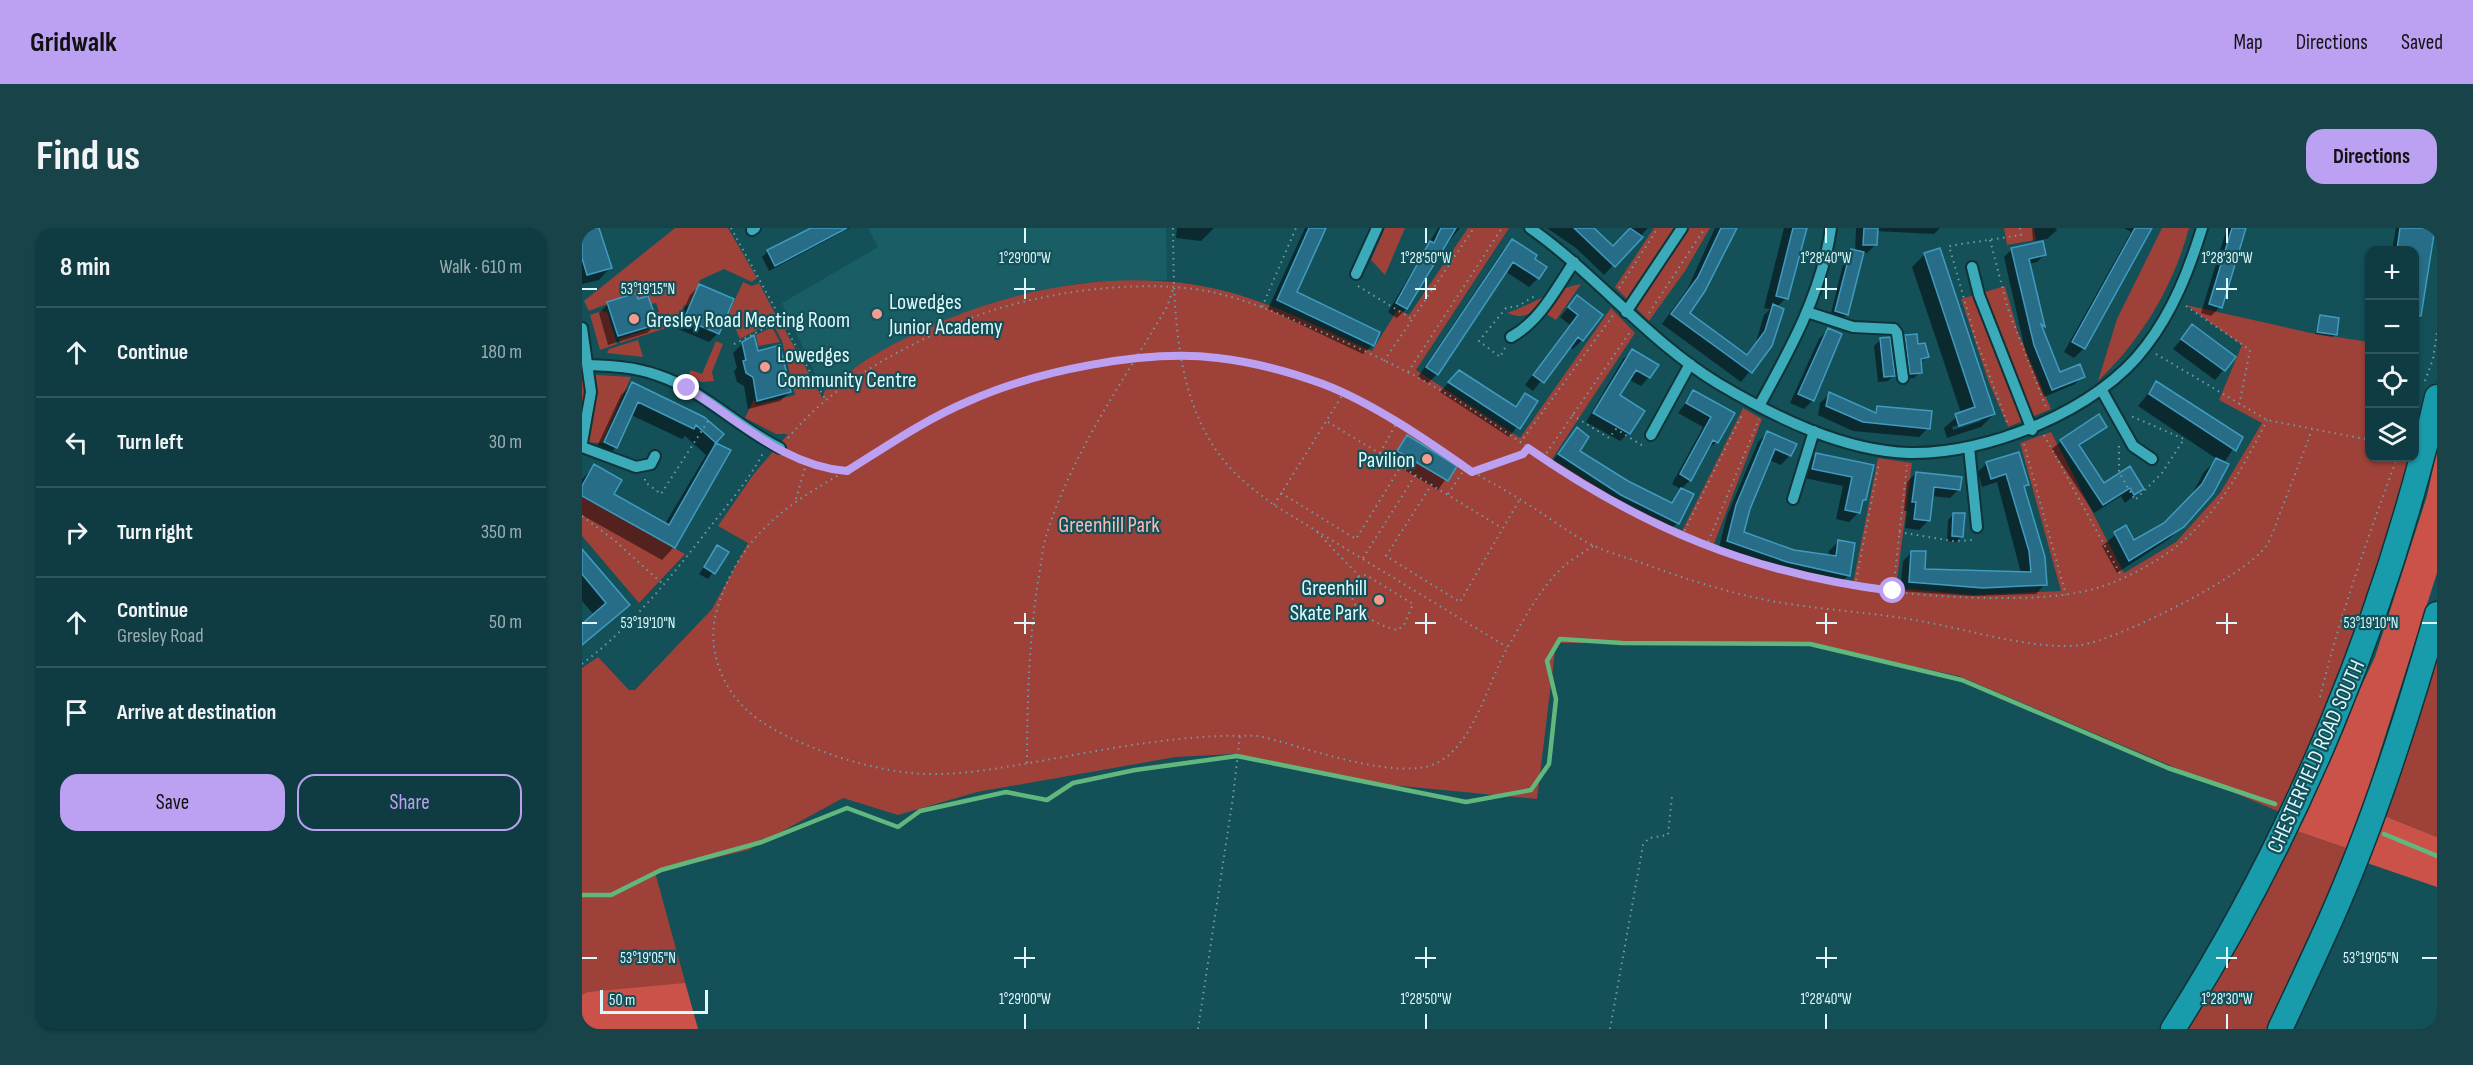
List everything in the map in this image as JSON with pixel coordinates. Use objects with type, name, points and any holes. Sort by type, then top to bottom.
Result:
[{"type":"highway","name":"CHESTERFIELD ROAD SOUTH","points":[[2173,1029],[2238,919],[2279,841],[2359,656],[2395,553],[2429,393]]},
{"type":"highway","points":[[2280,1029],[2331,920],[2377,801],[2413,695],[2437,614]]},
{"type":"street","points":[[1356,274],[1377,228]]},
{"type":"street","points":[[1530,228],[1574,262],[1639,324],[1690,364],[1758,404],[1814,431],[1882,449],[1908,453],[1969,447],[2031,430],[2101,389],[2146,348],[2175,298],[2202,228]]},
{"type":"street","points":[[1619,306],[1682,228]]},
{"type":"street","points":[[1758,404],[1807,312],[1819,279],[1831,228]]},
{"type":"street","points":[[1511,337],[1523,331],[1542,310],[1574,262]]},
{"type":"street","points":[[1972,267],[1979,295],[2031,430]]},
{"type":"street","points":[[1807,312],[1854,327],[1894,329],[1897,333],[1903,378]]},
{"type":"street","points":[[582,328],[591,392],[582,445],[636,466],[645,467],[651,464],[656,456]]},
{"type":"street","points":[[1651,435],[1690,364]]},
{"type":"street","points":[[589,365],[627,367],[660,376],[687,388],[780,448]]},
{"type":"street","points":[[2101,389],[2133,446],[2152,459]]},
{"type":"street","points":[[1793,499],[1814,431]]},
{"type":"street","points":[[1969,447],[1977,527]]},
{"type":"path","points":[[731,228],[826,401]]},
{"type":"path","points":[[1173,228],[1175,324],[1181,356],[1194,404],[1208,437],[1226,463],[1274,505],[1507,647]]},
{"type":"path","points":[[1262,307],[1296,228]]},
{"type":"path","points":[[1384,360],[1474,228]]},
{"type":"path","points":[[1408,372],[1502,228]]},
{"type":"path","points":[[1520,443],[1619,306],[1658,228]]},
{"type":"path","points":[[1543,458],[1705,228]]},
{"type":"path","points":[[1990,240],[2021,348],[2051,418]]},
{"type":"path","points":[[1356,274],[1352,282],[1412,319]]},
{"type":"path","points":[[1027,763],[1027,697],[1034,609],[1045,539],[1060,497],[1084,445],[1167,307],[1174,287]]},
{"type":"path","points":[[847,471],[806,464],[780,448],[826,401],[875,363],[981,314],[1048,295],[1174,287],[1210,292],[1262,307],[1384,360],[1408,372],[1620,506],[1706,547],[1783,572],[1893,591],[1970,598],[2066,595],[2101,587],[2162,557],[2188,536],[2221,498],[2248,457],[2267,420]]},
{"type":"path","points":[[1511,337],[1500,357],[1479,340],[1506,308],[1518,306],[1544,289]]},
{"type":"path","points":[[2175,298],[2250,350],[2239,406]]},
{"type":"path","points":[[734,344],[781,320]]},
{"type":"path","points":[[2429,393],[2437,332]]},
{"type":"path","points":[[2146,348],[2239,406],[2267,420],[2365,439]]},
{"type":"path","points":[[1593,546],[1563,566],[1548,585],[1507,647],[1465,738],[1447,756],[1421,768],[1395,769],[1258,736],[1240,735],[1166,741],[954,773],[913,773],[817,750],[773,730],[744,709],[725,684],[717,660],[714,636],[715,614],[731,576],[750,544],[768,523],[796,500],[918,426],[969,400],[1019,382],[1069,370],[1136,360],[1181,356],[1217,358],[1255,364],[1324,385],[1397,423],[1593,546],[1715,588],[1772,601],[1911,619],[2032,642],[2075,646],[2102,640],[2177,605],[2235,576],[2253,560],[2268,544],[2312,429]]},
{"type":"path","points":[[1274,505],[1328,422],[1343,393]]},
{"type":"path","points":[[1682,536],[1758,404]]},
{"type":"path","points":[[1706,547],[1758,404]]},
{"type":"path","points":[[645,467],[645,482],[661,494],[703,427],[718,409]]},
{"type":"path","points":[[1572,415],[1610,438],[1616,429],[1644,446],[1651,435]]},
{"type":"path","points":[[1328,422],[1503,529]]},
{"type":"path","points":[[1380,453],[1397,423]]},
{"type":"path","points":[[2031,430],[2122,577]]},
{"type":"path","points":[[2031,430],[2066,595]]},
{"type":"path","points":[[582,664],[627,625],[664,585],[728,505],[768,442]]},
{"type":"path","points":[[1472,472],[1523,454],[1528,448]]},
{"type":"path","points":[[1854,586],[1882,449]]},
{"type":"path","points":[[1893,591],[1908,453]]},
{"type":"path","points":[[2319,704],[2339,624],[2396,462]]},
{"type":"path","points":[[796,500],[806,464]]},
{"type":"path","points":[[1281,494],[1356,540],[1401,465]]},
{"type":"path","points":[[1448,494],[1466,467]]},
{"type":"path","points":[[1363,559],[1416,474]]},
{"type":"path","points":[[1432,484],[1386,556],[1460,602],[1520,499]]},
{"type":"path","points":[[582,516],[614,540],[664,585]]},
{"type":"path","points":[[1899,532],[1953,541],[1977,540],[1977,527]]},
{"type":"path","points":[[1315,530],[1359,576]]},
{"type":"path","points":[[1366,575],[1413,604],[1404,625],[1398,630],[1373,621],[1354,604],[1351,589],[1359,576],[1366,575]]},
{"type":"path","points":[[1198,1029],[1240,735]]},
{"type":"path","points":[[1610,1029],[1643,845],[1649,838],[1668,835],[1672,796]]},
{"type":"shaded area","name":"Lowedges Junior Academy","points":[[868,228],[1166,228],[1167,280],[1081,283],[1014,297],[936,324],[874,355],[824,392],[782,303],[878,247]]},
{"type":"shaded area","points":[[2437,450],[2437,573],[2349,849],[2294,830],[2375,657],[2427,496]]},
{"type":"shaded area","points":[[2382,815],[2437,837],[2437,887],[2367,863]]},
{"type":"shaded area","points":[[685,983],[698,1029],[582,1029],[582,995],[588,992]]},
{"type":"green space","points":[[675,228],[728,228],[757,278],[752,282],[724,269],[700,280],[689,306],[684,305],[678,320],[679,324],[620,343],[619,339],[658,326],[654,313],[659,312],[656,303],[651,304],[648,296],[638,299],[636,293],[589,311],[584,301]]},
{"type":"green space","points":[[1385,228],[1405,228],[1385,275],[1371,260]]},
{"type":"green space","name":"Greenhill Park","points":[[1468,228],[1509,228],[1416,370],[1520,438],[1611,308],[1635,333],[1552,459],[1622,502],[1682,531],[1743,408],[1762,419],[1714,544],[1777,567],[1853,583],[1878,458],[1912,463],[1896,588],[1973,595],[2061,591],[2020,443],[2051,432],[2124,573],[2176,542],[2220,493],[2262,423],[2219,400],[2242,345],[2186,305],[2311,333],[2365,341],[2365,462],[2407,462],[2398,504],[2371,594],[2282,813],[1959,676],[1806,643],[1556,643],[1537,799],[1349,781],[1233,754],[1176,757],[977,792],[898,815],[843,798],[748,850],[655,872],[698,1029],[582,1029],[582,668],[598,657],[629,690],[635,690],[712,609],[748,543],[718,526],[753,475],[788,434],[776,434],[745,418],[754,399],[756,405],[795,395],[782,341],[774,326],[781,323],[823,399],[824,392],[876,354],[957,315],[1001,300],[1090,283],[1136,280],[1181,283],[1225,291],[1281,310],[1372,351],[1398,309],[1409,315]]},
{"type":"green space","points":[[1654,228],[1710,228],[1685,271],[1649,321],[1615,287]]},
{"type":"green space","points":[[2004,228],[2034,228],[2036,240],[2007,245]]},
{"type":"green space","points":[[2162,228],[2189,228],[2174,271],[2142,330],[2129,348],[2098,381],[2117,319]]},
{"type":"green space","points":[[743,282],[752,286],[759,283],[778,319],[740,339],[733,323],[729,323],[732,317],[728,315]]},
{"type":"green space","points":[[1581,284],[1556,320],[1537,308],[1523,316],[1507,313],[1561,289]]},
{"type":"green space","points":[[2005,286],[2018,332],[2051,409],[2008,427],[1988,380],[1961,299]]},
{"type":"green space","points":[[602,311],[607,312],[617,344],[600,350],[590,315]]},
{"type":"green space","points":[[772,327],[780,342],[758,346],[756,335]]},
{"type":"green space","points":[[638,340],[643,357],[607,353],[609,349]]},
{"type":"green space","points":[[716,341],[723,344],[712,372],[714,381],[701,382],[689,374],[691,370],[702,374]]},
{"type":"green space","points":[[582,374],[631,377],[602,443],[582,442]]},
{"type":"green space","points":[[582,497],[685,554],[639,603],[582,536]]},
{"type":"green space","points":[[2437,644],[2437,837],[2382,815]]},
{"type":"green space","points":[[2294,830],[2349,849],[2270,1029],[2188,1029]]},
{"type":"building","points":[[582,228],[599,228],[612,268],[587,275],[582,258]]},
{"type":"building","points":[[811,228],[847,228],[775,266],[767,250]]},
{"type":"building","points":[[1309,228],[1326,228],[1297,292],[1380,332],[1374,346],[1277,300]]},
{"type":"building","points":[[1441,228],[1456,228],[1407,309],[1396,303],[1430,241],[1434,243]]},
{"type":"building","points":[[1574,228],[1594,228],[1613,246],[1630,228],[1643,237],[1615,267]]},
{"type":"building","points":[[1721,228],[1737,228],[1705,291],[1690,313],[1747,355],[1765,331],[1773,304],[1784,309],[1772,346],[1752,373],[1671,314],[1698,277]]},
{"type":"building","points":[[1793,228],[1807,228],[1788,299],[1776,296]]},
{"type":"building","points":[[1864,228],[1878,228],[1877,245],[1863,245]]},
{"type":"building","points":[[2135,228],[2152,228],[2085,349],[2072,342]]},
{"type":"building","points":[[2232,228],[2246,228],[2222,308],[2209,304]]},
{"type":"building","points":[[2400,228],[2435,228],[2421,316],[2419,316],[2419,246],[2398,246]]},
{"type":"building","points":[[1512,239],[1537,255],[1535,259],[1547,267],[1539,279],[1513,262],[1438,375],[1426,367]]},
{"type":"building","points":[[2043,241],[2046,255],[2029,259],[2045,327],[2041,324],[2060,372],[2080,364],[2085,377],[2052,390],[2034,345],[2011,248]]},
{"type":"building","points":[[1940,248],[1995,414],[1959,426],[1955,414],[1975,407],[1924,253]]},
{"type":"building","points":[[1851,249],[1864,252],[1848,315],[1835,311]]},
{"type":"building","points":[[699,284],[734,299],[719,334],[684,319]]},
{"type":"building","name":"Gresley Road Meeting Room","points":[[636,293],[638,299],[648,296],[658,324],[618,336],[607,302]]},
{"type":"building","points":[[1577,295],[1603,315],[1583,341],[1578,337],[1544,383],[1533,375],[1578,315],[1568,307]]},
{"type":"building","points":[[2320,315],[2339,318],[2337,335],[2317,332]]},
{"type":"building","points":[[2192,324],[2236,357],[2225,371],[2181,339]]},
{"type":"building","points":[[1828,328],[1842,334],[1814,401],[1798,394]]},
{"type":"building","points":[[1917,334],[1918,344],[1925,343],[1929,357],[1921,359],[1922,373],[1910,374],[1905,335]]},
{"type":"building","name":"Lowedges Community Centre","points":[[754,335],[758,351],[780,345],[791,392],[757,401],[753,377],[746,373],[742,342]]},
{"type":"building","points":[[1890,337],[1895,376],[1884,377],[1880,338]]},
{"type":"building","points":[[1632,349],[1659,365],[1650,378],[1636,370],[1620,395],[1645,411],[1630,434],[1593,413]]},
{"type":"building","points":[[1459,370],[1516,407],[1525,393],[1538,401],[1520,429],[1448,382]]},
{"type":"building","points":[[2156,381],[2243,437],[2236,451],[2149,394]]},
{"type":"building","points":[[632,382],[704,417],[724,434],[716,443],[696,425],[694,429],[638,402],[617,448],[604,442]]},
{"type":"building","points":[[1693,390],[1735,413],[1718,443],[1713,440],[1691,481],[1680,474],[1711,417],[1686,403]]},
{"type":"building","points":[[1829,392],[1876,413],[1877,406],[1932,411],[1930,429],[1863,422],[1826,406]]},
{"type":"building","points":[[2099,414],[2107,427],[2079,445],[2104,483],[2130,466],[2144,489],[2134,495],[2130,488],[2103,505],[2060,440]]},
{"type":"building","points":[[1577,427],[1589,437],[1580,451],[1628,481],[1672,503],[1681,488],[1694,494],[1679,524],[1621,495],[1558,454]]},
{"type":"building","points":[[1767,431],[1797,444],[1791,456],[1775,449],[1750,509],[1744,532],[1794,550],[1836,556],[1838,540],[1855,543],[1850,576],[1787,562],[1727,541],[1736,505]]},
{"type":"building","name":"Pavilion","points":[[1407,435],[1457,466],[1448,481],[1397,451]]},
{"type":"building","points":[[716,443],[731,450],[675,548],[582,496],[582,486],[594,464],[622,480],[614,494],[669,525]]},
{"type":"building","points":[[2019,452],[2029,485],[2024,486],[2045,557],[2047,585],[1983,588],[1909,582],[1911,551],[1926,551],[1925,569],[2031,572],[2029,551],[2006,474],[1991,479],[1986,462]]},
{"type":"building","points":[[1816,453],[1874,465],[1866,500],[1863,500],[1860,513],[1845,510],[1852,477],[1812,469]]},
{"type":"building","points":[[2216,458],[2229,464],[2213,494],[2184,527],[2129,561],[2114,532],[2126,525],[2134,540],[2164,523],[2202,484]]},
{"type":"building","points":[[1916,472],[1962,477],[1960,490],[1934,487],[1930,521],[1914,519],[1916,502],[1912,502]]},
{"type":"building","points":[[1953,513],[1965,513],[1963,537],[1952,536]]},
{"type":"building","points":[[717,545],[729,552],[715,574],[704,567]]},
{"type":"building","points":[[582,549],[630,605],[582,645],[582,624],[606,603],[582,574]]},
{"type":"waterway","points":[[582,895],[611,895],[661,870],[762,842],[847,808],[898,827],[920,811],[1006,792],[1047,800],[1073,783],[1135,770],[1237,756],[1466,802],[1531,790],[1549,764],[1556,699],[1547,661],[1560,639],[1622,643],[1810,644],[1962,680],[2168,768],[2275,804]]},
{"type":"waterway","points":[[2384,834],[2437,856]]},
{"type":"place","name":"Lowedges Junior Academy","points":[[877,314]]},
{"type":"place","name":"Gresley Road Meeting Room","points":[[634,319]]},
{"type":"place","name":"Lowedges Community Centre","points":[[765,367]]},
{"type":"place","name":"Pavilion","points":[[1427,459]]},
{"type":"place","name":"Greenhill Skate Park","points":[[1379,600]]},
{"type":"route","points":[[687,388],[763,440],[806,464],[827,470],[847,471],[933,418],[969,400],[1019,382],[1069,370],[1181,356],[1217,358],[1255,364],[1343,393],[1397,423],[1472,472],[1523,454],[1528,448],[1620,506],[1664,529],[1706,547],[1783,572],[1893,591]]}]
